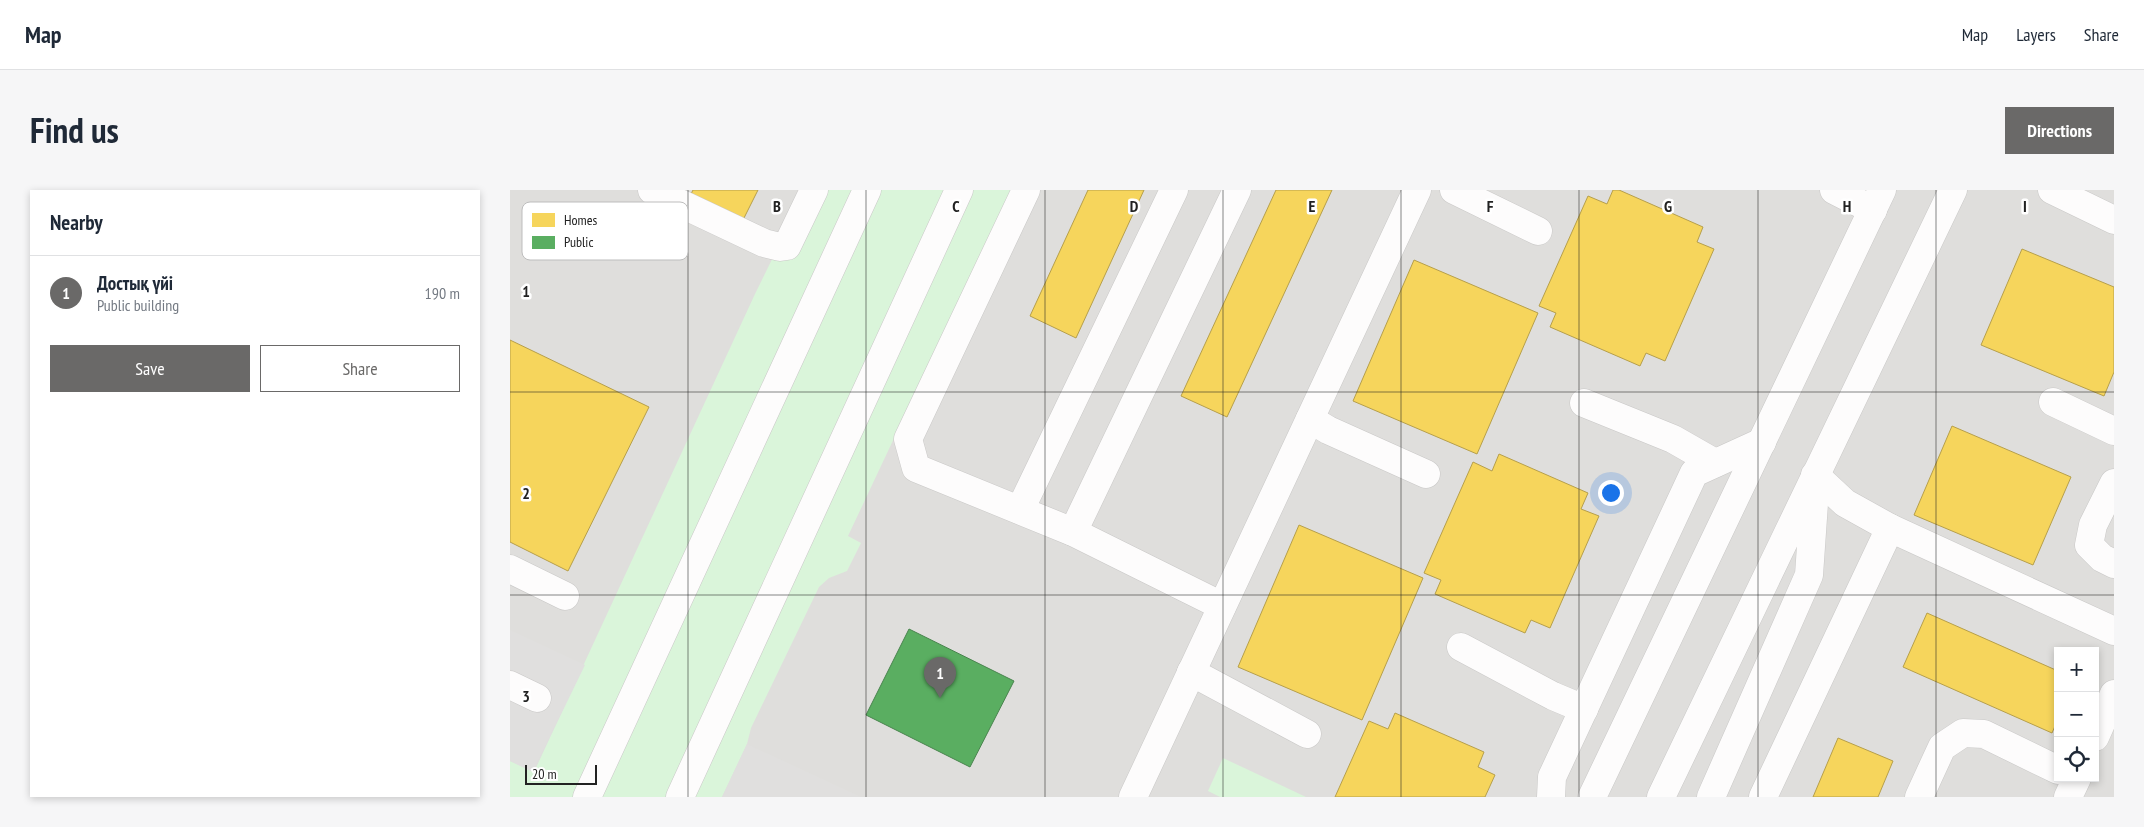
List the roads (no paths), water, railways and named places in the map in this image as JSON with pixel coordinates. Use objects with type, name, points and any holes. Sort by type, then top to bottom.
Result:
[{"type":"street","points":[[688,206],[764,244],[780,247],[787,246],[814,190]]},
{"type":"street","points":[[587,797],[867,190]]},
{"type":"street","points":[[680,797],[959,190]]},
{"type":"street","points":[[1026,190],[908,439],[916,468],[1073,532],[1222,606]]},
{"type":"street","points":[[1020,510],[1174,190]]},
{"type":"street","points":[[1073,532],[1237,190]]},
{"type":"street","points":[[1133,797],[1417,190]]},
{"type":"street","points":[[1454,190],[1538,231]]},
{"type":"street","points":[[1592,797],[1878,200],[1834,190]]},
{"type":"street","points":[[1661,797],[1953,190]]},
{"type":"street","points":[[2052,190],[2114,220]]},
{"type":"street","points":[[657,191],[679,202]]},
{"type":"street","points":[[2053,402],[2114,431]]},
{"type":"street","points":[[1584,403],[1673,439],[1715,463]]},
{"type":"street","points":[[1310,419],[1328,430],[1426,474]]},
{"type":"street","points":[[1551,797],[1552,777],[1694,473],[1762,442]]},
{"type":"street","points":[[1816,475],[1845,503],[1890,528],[2114,631]]},
{"type":"street","points":[[1711,797],[1809,575],[1816,475]]},
{"type":"street","points":[[2114,483],[2093,525],[2089,545],[2102,558],[2114,564]]},
{"type":"street","points":[[1763,797],[1890,528]]},
{"type":"street","points":[[510,569],[565,596]]},
{"type":"street","points":[[1461,647],[1553,696],[1584,709]]},
{"type":"street","points":[[1191,672],[1308,734]]},
{"type":"street","points":[[510,685],[537,698]]},
{"type":"street","points":[[2099,728],[2114,694]]},
{"type":"street","points":[[1919,797],[1942,747],[1963,733],[1984,734],[2054,772]]},
{"type":"place","name":"Достық үйі","points":[[940,698]]}]
